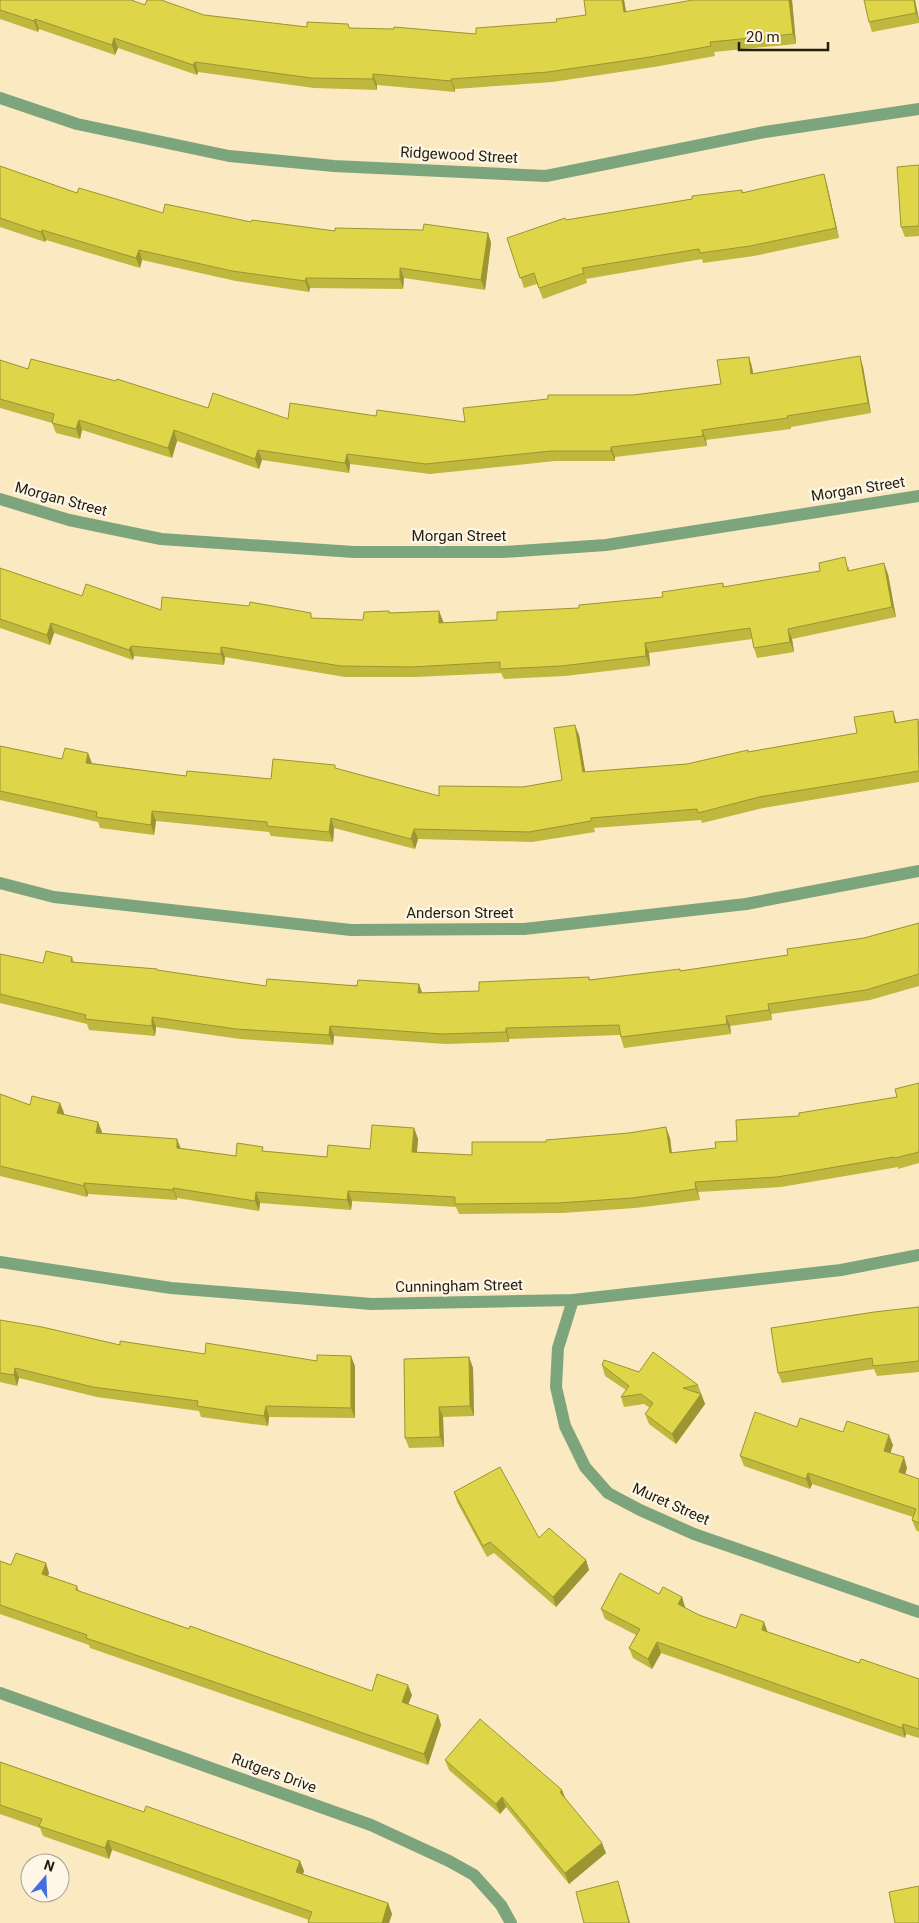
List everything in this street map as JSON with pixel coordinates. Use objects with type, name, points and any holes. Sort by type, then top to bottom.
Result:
[{"type":"street","name":"Ridgewood Street","points":[[0,98],[77,124],[229,156],[334,166],[546,176],[765,132],[919,109]]},
{"type":"street","name":"Morgan Street","points":[[0,499],[69,520],[161,539],[354,552],[503,552],[606,545],[919,496]]},
{"type":"street","name":"Anderson Street","points":[[0,883],[54,897],[351,930],[524,929],[746,904],[919,871]]},
{"type":"street","name":"Cunningham Street","points":[[0,1262],[170,1288],[372,1304],[572,1300],[841,1270],[919,1255]]},
{"type":"street","name":"Muret Street","points":[[572,1300],[558,1348],[556,1388],[565,1426],[585,1467],[608,1493],[640,1510],[694,1534],[919,1612]]},
{"type":"street","name":"Rutgers Drive","points":[[0,1693],[371,1825],[450,1861],[474,1875],[502,1905],[511,1923]]},
{"type":"building","points":[[0,0],[131,0],[145,5],[147,0],[161,0],[204,15],[307,27],[307,22],[348,24],[349,28],[394,29],[394,27],[476,34],[476,28],[557,22],[556,19],[586,15],[584,0],[622,0],[624,12],[693,0],[789,0],[793,34],[710,42],[711,46],[548,72],[451,79],[451,81],[373,74],[373,79],[311,78],[195,62],[193,65],[114,38],[112,45],[35,19],[34,21],[0,10]]},
{"type":"building","points":[[864,0],[914,0],[916,13],[869,22]]},
{"type":"building","points":[[919,165],[919,226],[901,227],[897,167]]},
{"type":"building","points":[[0,166],[77,193],[79,188],[163,213],[165,204],[251,222],[252,220],[335,231],[335,228],[423,230],[424,224],[488,233],[481,280],[400,268],[400,279],[306,278],[305,281],[232,271],[139,250],[136,258],[42,230],[41,232],[0,218]]},
{"type":"building","points":[[824,174],[836,228],[750,246],[700,253],[699,249],[582,268],[584,273],[539,288],[534,273],[520,278],[507,238],[565,218],[566,220],[692,199],[692,196],[742,190],[742,193]]},
{"type":"building","points":[[860,356],[868,403],[787,416],[788,418],[702,430],[703,436],[611,447],[611,451],[551,451],[426,464],[347,454],[345,463],[258,450],[255,459],[174,430],[168,448],[79,420],[76,429],[52,423],[54,414],[0,399],[0,360],[28,369],[31,359],[116,381],[117,379],[208,408],[213,393],[288,419],[290,403],[376,416],[377,410],[465,422],[463,408],[548,399],[548,395],[633,395],[721,384],[717,360],[749,357],[751,374]]},
{"type":"building","points":[[845,557],[848,571],[884,563],[892,607],[788,629],[790,642],[754,648],[750,628],[645,643],[646,656],[561,666],[500,669],[500,662],[412,667],[341,666],[221,647],[221,654],[131,646],[129,650],[51,623],[47,635],[0,619],[0,568],[82,596],[86,584],[161,610],[162,597],[249,606],[250,602],[311,613],[311,618],[363,620],[364,612],[439,611],[439,623],[497,620],[497,612],[579,608],[579,605],[663,597],[662,592],[723,583],[723,587],[820,571],[819,563]]},
{"type":"building","points":[[893,711],[895,723],[918,719],[919,771],[759,797],[698,813],[697,809],[591,818],[591,821],[529,832],[414,829],[411,839],[331,818],[329,832],[267,826],[267,822],[152,811],[151,825],[96,817],[97,812],[0,791],[0,746],[62,759],[65,748],[88,753],[86,763],[186,776],[187,771],[271,779],[273,759],[335,765],[335,768],[439,796],[439,786],[523,787],[562,780],[554,728],[575,725],[583,772],[687,764],[748,750],[748,752],[857,733],[854,717]]},
{"type":"building","points":[[919,923],[919,974],[866,990],[768,1004],[769,1010],[726,1016],[727,1024],[621,1037],[619,1025],[506,1028],[506,1032],[442,1034],[330,1026],[329,1035],[236,1029],[152,1017],[152,1026],[85,1019],[86,1015],[0,994],[0,954],[43,963],[46,951],[72,957],[71,962],[157,969],[266,986],[267,979],[357,986],[358,980],[419,984],[418,993],[479,991],[479,982],[589,977],[589,980],[680,969],[680,971],[788,955],[787,949],[864,938]]},
{"type":"building","points":[[919,1083],[919,1152],[895,1158],[777,1177],[695,1182],[696,1189],[632,1198],[558,1203],[455,1204],[455,1197],[348,1191],[347,1200],[256,1192],[255,1201],[173,1188],[173,1190],[84,1183],[84,1186],[0,1166],[0,1094],[30,1105],[32,1096],[60,1103],[57,1113],[98,1122],[96,1133],[177,1139],[177,1148],[236,1156],[237,1143],[263,1147],[262,1151],[327,1157],[328,1145],[370,1149],[372,1125],[414,1128],[412,1152],[472,1155],[472,1142],[546,1142],[546,1140],[629,1133],[666,1127],[670,1153],[716,1148],[715,1142],[737,1141],[736,1120],[799,1116],[799,1113],[897,1097],[895,1089]]},
{"type":"building","points":[[919,1307],[919,1361],[873,1366],[872,1358],[778,1373],[771,1328]]},
{"type":"building","points":[[0,1320],[42,1327],[120,1345],[120,1341],[205,1354],[206,1343],[317,1361],[317,1355],[351,1356],[351,1408],[266,1406],[264,1416],[197,1406],[198,1401],[93,1387],[15,1368],[14,1375],[0,1373]]},
{"type":"building","points":[[653,1352],[698,1385],[683,1388],[701,1394],[672,1434],[645,1414],[653,1403],[641,1394],[621,1397],[629,1386],[602,1365],[604,1360],[639,1372]]},
{"type":"building","points":[[469,1357],[470,1406],[439,1407],[440,1437],[405,1438],[404,1359]]},
{"type":"building","points":[[755,1412],[797,1427],[800,1418],[843,1432],[847,1421],[889,1435],[884,1451],[904,1457],[899,1472],[919,1479],[919,1523],[912,1520],[916,1509],[808,1473],[806,1479],[740,1456]]},
{"type":"building","points":[[500,1467],[539,1538],[549,1528],[586,1560],[553,1597],[490,1542],[483,1546],[454,1492]]},
{"type":"building","points":[[16,1553],[46,1563],[42,1574],[77,1586],[76,1590],[189,1629],[190,1626],[372,1691],[377,1674],[408,1685],[402,1702],[438,1715],[424,1754],[86,1638],[87,1635],[0,1605],[0,1561],[11,1565]]},
{"type":"building","points":[[620,1573],[659,1594],[663,1587],[682,1597],[678,1604],[699,1615],[736,1628],[741,1614],[764,1622],[762,1630],[859,1663],[861,1659],[919,1679],[919,1729],[903,1724],[902,1728],[657,1642],[648,1659],[629,1648],[640,1629],[601,1609]]},
{"type":"building","points":[[480,1719],[562,1790],[560,1792],[602,1843],[565,1873],[502,1797],[496,1804],[445,1760]]},
{"type":"building","points":[[0,1762],[144,1812],[146,1806],[300,1861],[296,1872],[388,1903],[382,1923],[310,1923],[308,1922],[312,1912],[108,1840],[105,1848],[39,1826],[42,1819],[0,1805]]},
{"type":"building","points":[[618,1881],[629,1923],[584,1923],[576,1892]]},
{"type":"building","points":[[919,1886],[919,1923],[895,1923],[889,1892]]}]
